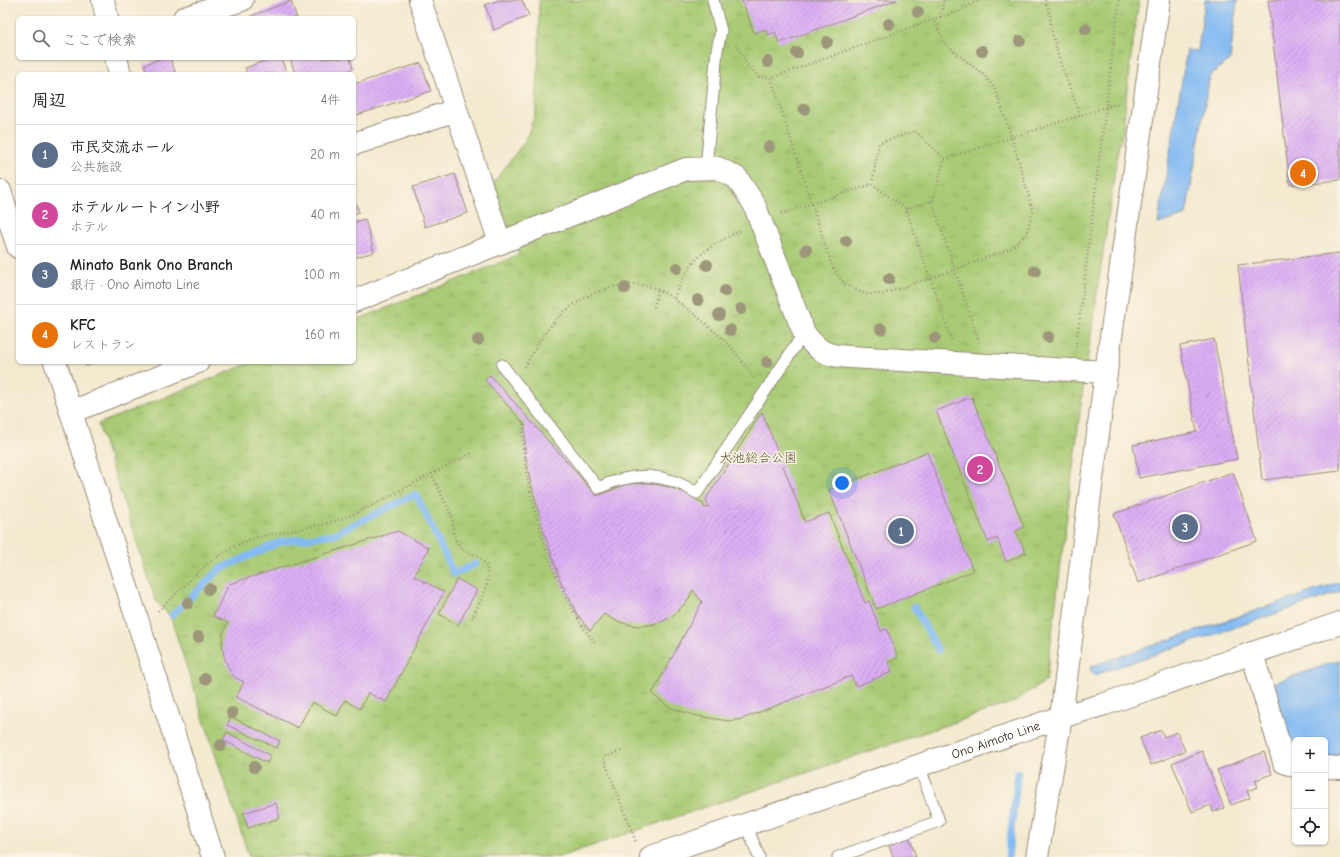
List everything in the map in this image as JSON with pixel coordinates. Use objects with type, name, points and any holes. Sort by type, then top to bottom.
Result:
[{"type":"street","points":[[103,0],[107,16]]},
{"type":"street","points":[[190,16],[242,0]]},
{"type":"street","points":[[420,0],[500,243]]},
{"type":"street","points":[[1037,857],[1061,716],[1106,372],[1159,0]]},
{"type":"street","points":[[116,60],[120,72]]},
{"type":"street","points":[[356,143],[456,110]]},
{"type":"street","points":[[356,300],[686,169],[718,168],[737,178],[754,204],[804,333],[812,344],[824,352],[836,356],[1106,372]]},
{"type":"street","points":[[0,191],[16,241]]},
{"type":"street","points":[[56,364],[213,857]]},
{"type":"street","points":[[71,412],[193,364]]},
{"type":"street","name":"Ono Aimoto Line","points":[[644,850],[682,852],[746,824],[1061,716],[1105,704],[1340,623]]},
{"type":"street","points":[[1252,653],[1284,762],[1292,765]]},
{"type":"street","points":[[1328,767],[1340,768]]},
{"type":"lane","points":[[706,168],[717,50],[721,31],[713,0]]},
{"type":"lane","points":[[502,365],[598,488],[622,478],[649,476],[674,481],[697,493],[804,333]]},
{"type":"lane","points":[[838,857],[939,821],[919,765]]},
{"type":"lane","points":[[746,824],[759,857]]},
{"type":"path","points":[[940,16],[944,0]]},
{"type":"path","points":[[721,31],[735,41],[746,63],[759,78],[771,78],[940,16],[958,12],[979,0]]},
{"type":"path","points":[[1045,0],[1050,14],[1051,28],[1059,59],[1080,116]]},
{"type":"path","points":[[1073,371],[1119,0]]},
{"type":"path","points":[[771,78],[832,266],[844,284],[866,294],[884,294],[954,270],[1012,248],[1026,234],[1033,211],[1012,138],[995,89],[985,76],[946,45],[933,19]]},
{"type":"path","points":[[945,159],[1126,101]]},
{"type":"path","points":[[872,184],[879,143],[915,131],[945,159]]},
{"type":"path","points":[[945,159],[932,201],[979,343]]},
{"type":"path","points":[[775,216],[872,184]]},
{"type":"path","points":[[872,184],[906,209],[953,342]]},
{"type":"path","points":[[906,209],[932,201]]},
{"type":"path","points":[[674,298],[686,272],[704,251],[721,240],[746,228]]},
{"type":"path","points":[[516,383],[526,363],[555,321],[570,307],[580,300],[617,285],[632,284],[655,288],[674,298],[718,334],[738,355],[764,392]]},
{"type":"path","points":[[654,307],[658,290]]},
{"type":"path","points":[[523,424],[527,477],[542,534],[559,583],[587,633],[595,642]]},
{"type":"path","points":[[156,613],[207,564],[236,545],[257,537],[325,524],[341,519],[363,510],[472,453]]},
{"type":"path","points":[[432,473],[451,514],[453,533],[459,547],[480,558],[486,567],[488,576],[487,585],[484,595],[472,617],[476,620]]},
{"type":"path","points":[[621,751],[603,757],[644,850]]},
{"type":"green space","name":"大池総合公園","points":[[539,0],[1139,0],[1129,71],[1122,138],[1119,143],[1082,396],[1046,681],[1017,701],[559,857],[249,857],[170,616],[156,601],[98,424],[248,364],[356,364],[356,320],[519,255],[493,183],[525,141],[536,112],[539,49]]},
{"type":"water","points":[[1205,0],[1237,0],[1230,60],[1210,75],[1186,215],[1158,224],[1187,50],[1198,51]]},
{"type":"water","points":[[1340,582],[1340,592],[1094,675],[1090,669],[1092,666]]},
{"type":"water","points":[[1340,660],[1340,758],[1328,758],[1328,737],[1292,737],[1292,754],[1271,684]]},
{"type":"building","points":[[499,0],[522,0],[529,16],[494,30],[485,5]]},
{"type":"building","points":[[742,0],[897,0],[779,43],[775,32],[768,35],[766,29],[754,33]]},
{"type":"building","points":[[1268,0],[1340,0],[1340,180],[1290,185]]},
{"type":"building","points":[[291,1],[296,16],[251,16]]},
{"type":"building","points":[[157,60],[171,60],[175,72],[147,72],[144,65]]},
{"type":"building","points":[[267,60],[282,60],[286,72],[246,72],[245,68]]},
{"type":"building","points":[[291,60],[351,60],[353,69],[344,72],[294,72]]},
{"type":"building","points":[[421,63],[431,91],[356,115],[356,83]]},
{"type":"building","points":[[455,174],[468,213],[425,227],[413,187]]},
{"type":"building","points":[[356,204],[359,212],[356,213]]},
{"type":"building","points":[[365,219],[374,252],[356,257],[356,221]]},
{"type":"building","points":[[1340,253],[1340,471],[1262,480],[1238,265]]},
{"type":"building","points":[[1214,339],[1237,459],[1139,478],[1133,445],[1197,432],[1180,346]]},
{"type":"building","points":[[490,375],[597,496],[626,484],[648,483],[669,487],[687,493],[703,504],[705,508],[709,507],[706,499],[762,412],[805,522],[829,513],[865,603],[869,601],[881,631],[887,629],[898,658],[888,662],[892,672],[856,686],[851,676],[742,719],[728,721],[693,715],[669,707],[652,694],[702,602],[693,590],[688,600],[680,609],[671,617],[661,622],[637,626],[614,620],[604,614],[590,631],[577,614],[561,582],[544,533],[530,480],[525,452],[525,425],[485,380]]},
{"type":"building","points":[[972,397],[1024,527],[1016,531],[1026,553],[1006,562],[997,538],[988,542],[936,411]]},
{"type":"building","points":[[927,452],[973,571],[876,609],[829,490]]},
{"type":"building","points":[[1233,472],[1257,541],[1138,583],[1114,514]]},
{"type":"building","points":[[398,531],[429,548],[414,576],[444,592],[386,702],[368,693],[360,709],[345,700],[337,716],[312,702],[298,728],[236,697],[244,682],[234,677],[224,656],[222,643],[223,633],[228,623],[213,616],[229,584]]},
{"type":"building","points":[[457,579],[477,590],[458,625],[439,614]]},
{"type":"building","points":[[231,717],[280,741],[277,748],[227,725]]},
{"type":"building","points":[[1161,730],[1164,737],[1177,732],[1185,751],[1151,765],[1140,738]]},
{"type":"building","points":[[227,732],[271,756],[267,763],[223,740]]},
{"type":"building","points":[[1202,751],[1224,808],[1213,812],[1211,805],[1192,812],[1172,763]]},
{"type":"building","points":[[1264,752],[1272,774],[1255,780],[1258,787],[1247,791],[1250,798],[1231,805],[1217,770]]},
{"type":"building","points":[[276,803],[280,818],[248,828],[243,813]]},
{"type":"building","points":[[906,827],[916,857],[893,857],[885,834]]},
{"type":"waterway","points":[[172,615],[220,569],[280,542],[334,534],[416,494],[454,574],[476,564]]},
{"type":"waterway","points":[[914,607],[938,650]]},
{"type":"waterway","points":[[1008,857],[1018,773]]},
{"type":"place","name":"KFC","points":[[1303,173]]},
{"type":"place","name":"ホテルルートイン小野","points":[[980,469]]},
{"type":"place","name":"Minato Bank Ono Branch","points":[[1185,527]]},
{"type":"place","name":"市民交流ホール","points":[[901,531]]}]
